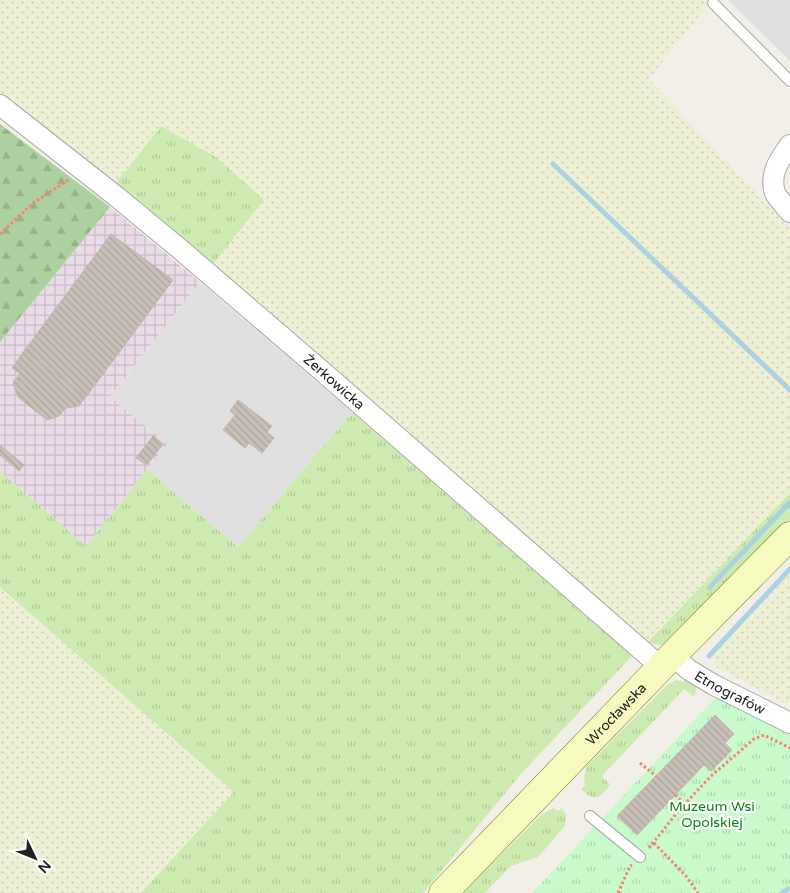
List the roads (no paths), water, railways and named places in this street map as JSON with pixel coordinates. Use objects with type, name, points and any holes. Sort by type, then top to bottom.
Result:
[{"type":"main road","name":"Wrocławska","points":[[443,893],[790,536]]},
{"type":"street","name":"Żerkowicka","points":[[0,105],[181,250],[667,662]]},
{"type":"street","points":[[790,145],[779,160],[772,176],[776,194],[790,212]]},
{"type":"street","name":"Etnografów","points":[[667,662],[689,670],[790,723]]},
{"type":"lane","points":[[713,3],[790,81]]},
{"type":"lane","points":[[590,816],[640,858]]},
{"type":"waterway","points":[[553,164],[790,390]]},
{"type":"waterway","points":[[709,588],[790,502]]},
{"type":"waterway","points":[[709,656],[790,569]]},
{"type":"waterway","points":[[782,893],[790,889]]},
{"type":"park label","name":"Muzeum Wsi Opolskiej","points":[[712,814]]}]
